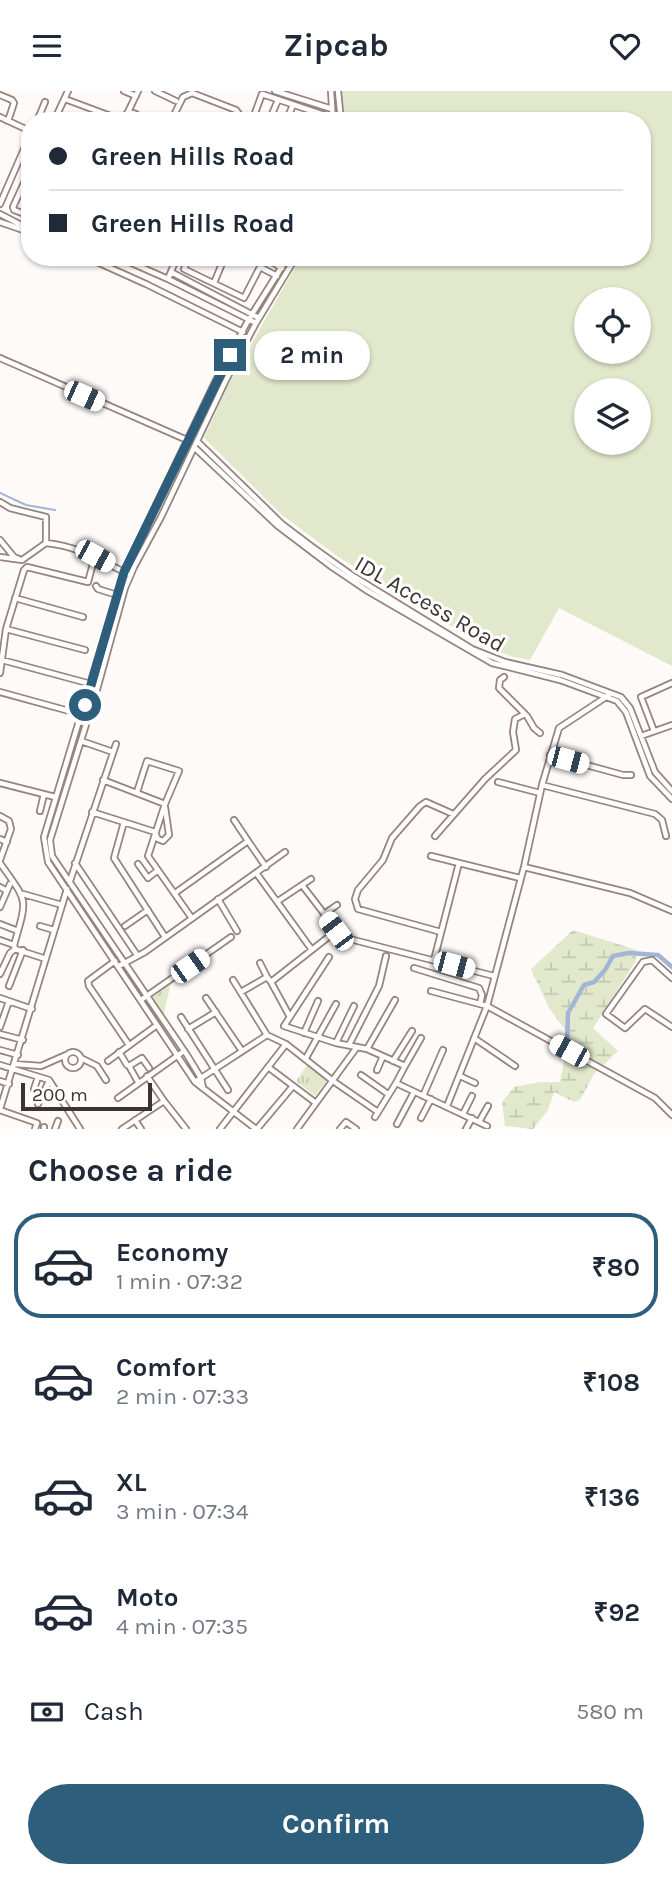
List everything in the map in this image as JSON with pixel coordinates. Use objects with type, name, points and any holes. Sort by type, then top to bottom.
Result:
[{"type":"street","points":[[58,112],[68,91]]},
{"type":"street","points":[[124,91],[137,93],[128,112]]},
{"type":"street","points":[[155,91],[176,101]]},
{"type":"street","points":[[275,91],[332,109]]},
{"type":"street","points":[[331,91],[332,112]]},
{"type":"street","points":[[338,91],[340,112]]},
{"type":"street","points":[[176,112],[183,97],[192,92],[238,112]]},
{"type":"street","points":[[0,95],[14,103],[8,121]]},
{"type":"street","points":[[255,112],[262,95],[311,112]]},
{"type":"street","points":[[65,99],[98,112]]},
{"type":"street","points":[[273,112],[278,100]]},
{"type":"street","points":[[41,112],[45,102]]},
{"type":"street","points":[[290,112],[293,105]]},
{"type":"street","points":[[0,117],[21,127]]},
{"type":"street","points":[[0,204],[21,156]]},
{"type":"street","points":[[21,193],[13,207],[21,213]]},
{"type":"street","points":[[0,214],[21,225]]},
{"type":"street","points":[[0,222],[21,231]]},
{"type":"street","points":[[106,266],[243,332]]},
{"type":"street","points":[[138,266],[249,319],[258,320]]},
{"type":"street","points":[[168,279],[173,266]]},
{"type":"street","points":[[185,266],[184,269],[244,298],[260,267],[277,277]]},
{"type":"street","points":[[214,283],[221,266]]},
{"type":"street","points":[[278,266],[282,268],[249,319],[124,572],[55,797],[46,828],[44,847],[48,862],[195,1082],[256,1129],[293,1086]]},
{"type":"street","points":[[204,1089],[201,1078],[148,995],[52,856],[50,840],[130,575],[258,320],[291,266]]},
{"type":"street","points":[[171,272],[253,313],[258,320]]},
{"type":"street","points":[[205,297],[208,291]]},
{"type":"street","points":[[0,358],[187,440]]},
{"type":"street","name":"IDL Access Road","points":[[195,444],[293,539],[351,580],[483,659],[607,696]]},
{"type":"street","points":[[0,502],[10,508],[46,517],[46,543]]},
{"type":"street","points":[[259,506],[335,564],[472,649],[505,662],[562,675],[612,692],[628,704],[655,772],[672,791]]},
{"type":"street","points":[[0,540],[13,557],[22,560]]},
{"type":"street","points":[[0,557],[22,560],[46,543],[83,550],[130,575]]},
{"type":"street","points":[[27,567],[88,582],[95,556]]},
{"type":"street","points":[[0,673],[6,629],[24,570],[30,561]]},
{"type":"street","points":[[96,586],[117,595]]},
{"type":"street","points":[[15,598],[83,617]]},
{"type":"street","points":[[6,629],[85,650]]},
{"type":"street","points":[[2,660],[91,684]]},
{"type":"street","points":[[504,677],[500,680],[499,688],[540,733]]},
{"type":"street","points":[[654,731],[641,697],[672,683]]},
{"type":"street","points":[[0,692],[69,711]]},
{"type":"street","points":[[447,1106],[487,1006],[559,727],[612,692]]},
{"type":"street","points":[[607,696],[622,705],[650,776],[672,799]]},
{"type":"street","points":[[435,836],[485,779],[516,750],[514,719],[525,714]]},
{"type":"street","points":[[641,736],[672,725]]},
{"type":"street","points":[[81,741],[113,752]]},
{"type":"street","points":[[35,1129],[37,1123],[0,1110],[75,863],[116,744]]},
{"type":"street","points":[[550,755],[631,775]]},
{"type":"street","points":[[136,792],[147,761],[180,771],[164,804],[148,856],[191,917]]},
{"type":"street","points":[[103,780],[164,804]]},
{"type":"street","points":[[498,782],[540,793]]},
{"type":"street","points":[[0,783],[55,797]]},
{"type":"street","points":[[542,785],[655,814],[662,820],[666,836]]},
{"type":"street","points":[[40,811],[44,795]]},
{"type":"street","points":[[441,932],[358,909],[355,899],[358,890],[383,860],[392,838],[420,806],[426,802],[453,814]]},
{"type":"street","points":[[92,812],[155,832],[158,839],[163,841],[169,835],[164,804]]},
{"type":"street","points":[[0,815],[7,818],[11,825],[0,862],[11,882],[22,894],[62,905]]},
{"type":"street","points":[[234,820],[266,867]]},
{"type":"street","points":[[124,822],[114,858],[164,937]]},
{"type":"street","points":[[0,839],[7,842]]},
{"type":"street","points":[[175,893],[248,841]]},
{"type":"street","points":[[119,966],[257,874],[285,852]]},
{"type":"street","points":[[430,856],[520,878]]},
{"type":"street","points":[[75,863],[137,955]]},
{"type":"street","points":[[434,960],[459,863]]},
{"type":"street","points":[[138,864],[146,878],[157,870]]},
{"type":"street","points":[[153,865],[157,870]]},
{"type":"street","points":[[524,867],[630,893],[672,911]]},
{"type":"street","points":[[257,874],[312,950]]},
{"type":"street","points":[[278,901],[310,879]]},
{"type":"street","points":[[0,907],[11,882]]},
{"type":"street","points":[[302,885],[342,937],[494,975]]},
{"type":"street","points":[[0,887],[7,891]]},
{"type":"street","points":[[0,974],[15,947],[24,912],[22,894]]},
{"type":"street","points":[[218,899],[237,931]]},
{"type":"street","points":[[324,914],[337,905]]},
{"type":"street","points":[[125,926],[148,910]]},
{"type":"street","points":[[0,924],[18,931]]},
{"type":"street","points":[[40,926],[54,930]]},
{"type":"street","points":[[271,982],[336,931]]},
{"type":"street","points":[[141,1000],[231,937]]},
{"type":"street","points":[[0,940],[46,959]]},
{"type":"street","points":[[9,986],[23,950]]},
{"type":"street","points":[[349,1045],[379,986],[386,956]]},
{"type":"street","points":[[329,957],[284,1026],[336,1043],[367,1049],[405,1066]]},
{"type":"street","points":[[672,978],[648,959],[643,962],[606,1014],[625,1028],[645,1009],[672,1027]]},
{"type":"street","points":[[115,961],[88,981],[129,1045]]},
{"type":"street","points":[[260,963],[290,1017]]},
{"type":"street","points":[[414,968],[479,988],[482,995],[480,1003]]},
{"type":"street","points":[[241,992],[267,977]]},
{"type":"street","points":[[233,981],[267,1035],[306,1058],[377,1114],[421,1038]]},
{"type":"street","points":[[431,991],[487,1006],[655,1098],[672,1115]]},
{"type":"street","points":[[206,997],[242,1051]]},
{"type":"street","points":[[0,998],[32,1009]]},
{"type":"street","points":[[367,1049],[395,1000]]},
{"type":"street","points":[[0,1027],[9,1001]]},
{"type":"street","points":[[304,1033],[318,1001]]},
{"type":"street","points":[[306,1058],[336,1004]]},
{"type":"street","points":[[336,1043],[354,1006]]},
{"type":"street","points":[[188,1029],[216,1012]]},
{"type":"street","points":[[181,1017],[228,1090]]},
{"type":"street","points":[[108,1061],[157,1025]]},
{"type":"street","points":[[393,1061],[412,1031]]},
{"type":"street","points":[[0,1034],[23,1040]]},
{"type":"street","points":[[195,1082],[267,1035]]},
{"type":"street","points":[[474,1038],[515,1066]]},
{"type":"street","points":[[220,1129],[286,1044]]},
{"type":"street","points":[[297,1129],[357,1047]]},
{"type":"street","points":[[0,1050],[18,1055]]},
{"type":"street","points":[[423,1096],[443,1050]]},
{"type":"street","points":[[118,1098],[184,1051]]},
{"type":"street","points":[[0,1065],[41,1066],[74,1052],[97,1066],[106,1080]]},
{"type":"street","points":[[119,1052],[127,1065]]},
{"type":"street","points":[[66,1055],[65,1063],[71,1069],[79,1066],[82,1058]]},
{"type":"street","points":[[377,1070],[383,1056]]},
{"type":"street","points":[[138,1082],[129,1066],[142,1058],[149,1067]]},
{"type":"street","points":[[14,1066],[49,1080],[80,1129]]},
{"type":"street","points":[[268,1067],[316,1103]]},
{"type":"street","points":[[361,1075],[388,1094]]},
{"type":"street","points":[[148,1076],[186,1129]]},
{"type":"street","points":[[460,1076],[475,1083]]},
{"type":"street","points":[[34,1089],[38,1077]]},
{"type":"street","points":[[38,1104],[49,1080]]},
{"type":"street","points":[[0,1081],[9,1084]]},
{"type":"street","points":[[396,1083],[487,1126]]},
{"type":"street","points":[[397,1125],[414,1092]]},
{"type":"street","points":[[463,1114],[472,1096]]},
{"type":"street","points":[[421,1118],[431,1099]]},
{"type":"street","points":[[122,1129],[164,1101]]},
{"type":"street","points":[[479,1122],[488,1106]]},
{"type":"street","points":[[340,1129],[351,1115]]},
{"type":"street","points":[[466,1129],[472,1118]]},
{"type":"street","points":[[135,1120],[142,1129]]},
{"type":"street","points":[[55,1129],[58,1121]]},
{"type":"street","points":[[73,1129],[76,1122]]},
{"type":"street","points":[[346,1122],[356,1129]]},
{"type":"green space","points":[[342,91],[672,91],[672,666],[559,608],[530,660],[510,656],[477,642],[337,556],[282,515],[204,438],[229,383],[296,266],[651,266],[651,112],[344,112]]},
{"type":"green space","points":[[573,930],[637,950],[636,961],[593,1028],[618,1051],[594,1074],[580,1100],[574,1102],[554,1092],[548,1110],[533,1129],[505,1126],[502,1102],[514,1087],[540,1082],[560,1082],[569,1035],[549,1008],[531,969]]},
{"type":"green space","points":[[171,983],[161,1025],[145,1004]]},
{"type":"green space","points":[[308,1064],[328,1079],[315,1096],[296,1081]]},
{"type":"waterway","points":[[0,493],[26,505],[55,510]]},
{"type":"waterway","points":[[567,1044],[568,1013],[584,985],[594,982],[613,956],[629,953],[658,955],[672,967]]},
{"type":"route","points":[[85,705],[124,572],[230,355]]}]
